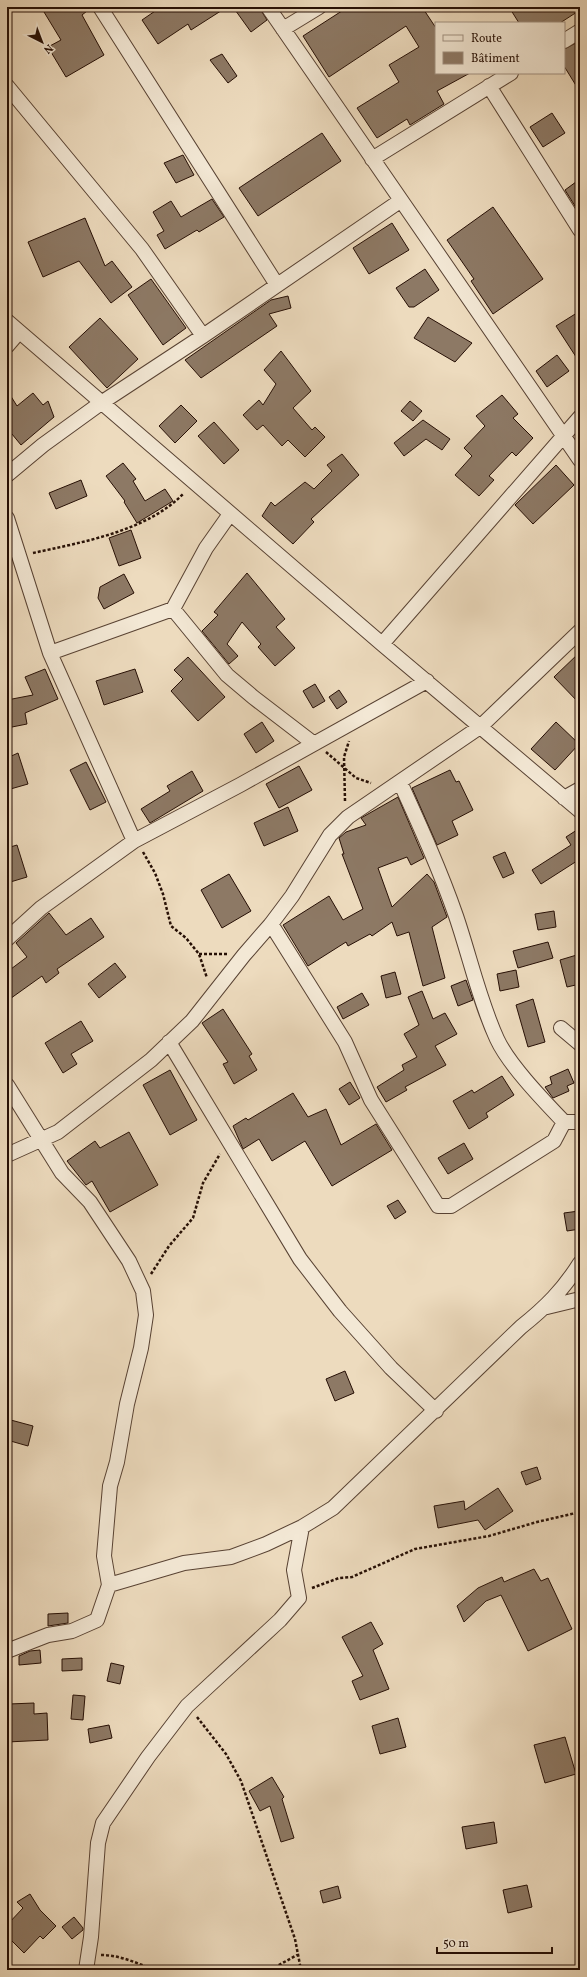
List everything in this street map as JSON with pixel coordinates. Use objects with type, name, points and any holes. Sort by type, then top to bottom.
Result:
[{"type":"street","points":[[100,7],[277,285]]},
{"type":"street","points":[[268,7],[400,201],[580,460]]},
{"type":"street","points":[[283,29],[320,7]]},
{"type":"street","points":[[565,39],[580,31]]},
{"type":"street","points":[[372,159],[509,74]]},
{"type":"street","points":[[7,86],[142,249],[203,336]]},
{"type":"street","points":[[489,86],[580,230]]},
{"type":"street","points":[[7,475],[43,445],[101,403],[203,336],[400,201]]},
{"type":"street","points":[[7,321],[382,644],[580,811]]},
{"type":"street","points":[[7,346],[19,332]]},
{"type":"street","points":[[382,644],[580,417]]},
{"type":"street","points":[[50,653],[173,609],[206,548],[230,514]]},
{"type":"street","points":[[7,518],[50,653],[134,841]]},
{"type":"street","points":[[173,609],[227,675],[313,743]]},
{"type":"street","points":[[7,1155],[41,1141],[58,1132],[151,1060],[192,1021],[244,955],[271,924],[292,896],[330,836],[348,817],[480,727],[580,631]]},
{"type":"street","points":[[7,939],[41,908],[134,841],[240,785],[313,743],[427,681]]},
{"type":"street","points":[[397,784],[426,838],[456,916],[471,969],[498,1040],[538,1094],[564,1122],[580,1122]]},
{"type":"street","points":[[564,798],[580,789]]},
{"type":"street","points":[[271,924],[345,1042],[371,1100],[438,1206],[452,1206],[554,1141],[564,1122]]},
{"type":"street","points":[[561,1028],[580,1044]]},
{"type":"street","points":[[169,1042],[300,1259],[319,1284],[391,1368],[436,1411]]},
{"type":"street","points":[[7,1085],[62,1173],[90,1202],[129,1261],[143,1291],[146,1315],[127,1404],[117,1462],[110,1486],[104,1556],[109,1585],[97,1620],[72,1631],[48,1635],[7,1651]]},
{"type":"street","points":[[109,1585],[184,1563],[231,1557],[266,1544],[302,1527],[333,1508],[436,1411],[521,1327],[547,1307],[567,1284],[580,1263]]},
{"type":"street","points":[[547,1307],[580,1299]]},
{"type":"street","points":[[86,1970],[98,1843],[103,1823],[139,1769],[187,1706],[280,1620],[299,1598],[294,1570],[302,1527]]},
{"type":"path","points":[[19,556],[86,541],[145,521],[173,505],[194,483]]},
{"type":"path","points":[[348,817],[344,799],[344,757],[356,720]]},
{"type":"path","points":[[313,743],[356,778],[370,783],[397,784]]},
{"type":"path","points":[[134,841],[145,854],[155,873],[163,894],[171,926],[186,938],[199,954],[207,977],[206,984]]},
{"type":"path","points":[[199,954],[244,955]]},
{"type":"path","points":[[143,1291],[154,1266],[193,1218],[203,1183],[223,1148],[222,1132]]},
{"type":"path","points":[[299,1598],[316,1586],[339,1578],[352,1577],[415,1549],[489,1536],[536,1522],[580,1512]]},
{"type":"path","points":[[187,1706],[226,1754],[241,1781],[295,1939],[301,1970]]},
{"type":"path","points":[[88,1955],[112,1955],[132,1960],[154,1970]]},
{"type":"path","points":[[270,1970],[297,1955]]},
{"type":"building","points":[[52,7],[92,7],[82,15],[104,55],[66,77],[48,47],[61,40],[44,12]]},
{"type":"building","points":[[161,7],[227,7],[191,30],[188,24],[158,44],[142,20]]},
{"type":"building","points":[[233,7],[259,7],[267,20],[251,32]]},
{"type":"building","points":[[348,7],[422,7],[435,26],[435,74],[468,74],[437,91],[444,104],[410,125],[407,119],[377,138],[357,108],[399,82],[389,65],[419,47],[406,26],[329,77],[303,36]]},
{"type":"building","points":[[509,7],[580,7],[580,10],[562,22],[518,22]]},
{"type":"building","points":[[580,41],[580,92],[565,68],[565,48]]},
{"type":"building","points":[[222,54],[237,76],[228,83],[210,60]]},
{"type":"building","points":[[552,113],[565,133],[543,147],[530,127]]},
{"type":"building","points":[[322,133],[341,161],[258,216],[239,188]]},
{"type":"building","points":[[183,155],[194,175],[176,183],[164,163]]},
{"type":"building","points":[[580,179],[580,214],[565,190]]},
{"type":"building","points":[[212,199],[224,217],[199,232],[197,230],[165,249],[157,235],[164,231],[153,212],[171,201],[181,217]]},
{"type":"building","points":[[493,207],[543,279],[493,314],[471,281],[474,279],[447,240]]},
{"type":"building","points":[[85,218],[105,266],[112,261],[132,287],[111,303],[79,261],[43,277],[28,242]]},
{"type":"building","points":[[392,223],[409,250],[369,274],[353,248]]},
{"type":"building","points":[[425,269],[439,290],[414,307],[409,307],[396,288]]},
{"type":"building","points":[[151,279],[186,328],[163,345],[128,295]]},
{"type":"building","points":[[288,296],[291,308],[269,314],[277,326],[201,378],[185,360],[271,300]]},
{"type":"building","points":[[580,311],[580,363],[556,326]]},
{"type":"building","points":[[428,317],[472,343],[455,362],[414,338]]},
{"type":"building","points":[[100,318],[138,359],[107,388],[69,347]]},
{"type":"building","points":[[281,351],[311,391],[293,408],[312,430],[315,427],[325,437],[305,457],[288,440],[282,446],[263,425],[257,430],[243,415],[259,400],[263,405],[276,384],[264,370]]},
{"type":"building","points":[[557,355],[569,371],[547,387],[536,371]]},
{"type":"building","points":[[7,390],[17,406],[33,393],[43,405],[48,401],[54,417],[21,445],[7,428]]},
{"type":"building","points":[[502,395],[518,414],[513,418],[533,438],[516,456],[512,452],[489,476],[494,480],[479,496],[455,475],[472,456],[464,448],[485,426],[476,416]]},
{"type":"building","points":[[410,401],[422,411],[413,421],[401,411]]},
{"type":"building","points":[[181,405],[197,421],[175,443],[159,426]]},
{"type":"building","points":[[423,420],[450,439],[442,450],[426,439],[404,456],[394,443]]},
{"type":"building","points":[[214,422],[239,450],[224,464],[198,436]]},
{"type":"building","points":[[342,454],[359,475],[311,519],[314,522],[293,544],[262,516],[271,502],[275,506],[305,482],[314,489],[332,471],[327,465]]},
{"type":"building","points":[[123,463],[136,479],[133,481],[145,501],[165,489],[173,501],[137,523],[124,502],[125,501],[106,476]]},
{"type":"building","points":[[556,465],[574,485],[533,524],[515,505]]},
{"type":"building","points":[[81,480],[87,496],[56,509],[49,493]]},
{"type":"building","points":[[131,530],[141,558],[119,566],[109,538]]},
{"type":"building","points":[[247,573],[285,619],[276,627],[295,648],[275,666],[258,647],[261,644],[242,622],[227,644],[238,656],[229,664],[202,631],[218,615],[214,612]]},
{"type":"building","points":[[124,574],[134,593],[104,609],[98,598],[100,587]]},
{"type":"building","points":[[580,652],[580,704],[554,677]]},
{"type":"building","points":[[188,657],[225,697],[198,721],[171,691],[183,679],[174,670]]},
{"type":"building","points":[[45,669],[58,699],[25,713],[27,724],[7,728],[7,700],[33,695],[25,677]]},
{"type":"building","points":[[135,669],[143,692],[104,705],[96,681]]},
{"type":"building","points":[[315,684],[325,701],[313,708],[303,691]]},
{"type":"building","points":[[339,690],[347,702],[337,709],[329,697]]},
{"type":"building","points":[[262,722],[274,741],[256,753],[244,734]]},
{"type":"building","points":[[556,722],[579,744],[555,770],[531,749]]},
{"type":"building","points":[[18,753],[28,784],[7,790],[7,758]]},
{"type":"building","points":[[86,762],[106,802],[90,810],[70,770]]},
{"type":"building","points":[[299,766],[312,790],[279,808],[266,784]]},
{"type":"building","points":[[450,770],[456,782],[459,781],[473,810],[452,821],[458,835],[437,845],[412,788]]},
{"type":"building","points":[[192,771],[203,791],[150,823],[141,809],[170,791],[167,786]]},
{"type":"building","points":[[398,797],[424,858],[411,865],[407,857],[378,868],[392,907],[427,874],[434,882],[447,917],[432,927],[445,978],[423,986],[409,932],[397,936],[392,922],[372,936],[370,934],[348,946],[346,942],[308,966],[283,925],[329,896],[343,920],[363,909],[342,854],[344,854],[339,838],[346,832],[366,825],[361,818]]},
{"type":"building","points":[[288,807],[298,831],[264,846],[254,823]]},
{"type":"building","points":[[580,828],[580,859],[541,884],[532,870],[571,845],[566,837]]},
{"type":"building","points":[[17,845],[27,877],[7,883],[7,848]]},
{"type":"building","points":[[505,852],[514,873],[503,878],[493,857]]},
{"type":"building","points":[[229,874],[251,911],[222,928],[201,890]]},
{"type":"building","points":[[554,911],[556,927],[538,930],[535,914]]},
{"type":"building","points":[[49,913],[66,935],[91,918],[104,937],[57,969],[59,973],[46,983],[42,976],[7,1001],[7,972],[27,957],[16,943]]},
{"type":"building","points":[[548,942],[553,958],[518,968],[513,951]]},
{"type":"building","points":[[580,954],[580,984],[567,987],[560,960]]},
{"type":"building","points":[[115,963],[126,977],[99,998],[88,984]]},
{"type":"building","points":[[516,970],[519,987],[500,991],[497,974]]},
{"type":"building","points":[[395,972],[401,994],[386,998],[381,976]]},
{"type":"building","points":[[466,980],[473,1000],[458,1006],[451,986]]},
{"type":"building","points":[[422,991],[433,1019],[445,1013],[457,1034],[435,1046],[446,1065],[405,1087],[407,1090],[386,1102],[377,1087],[404,1070],[402,1065],[417,1057],[404,1034],[419,1025],[408,997]]},
{"type":"building","points":[[362,993],[369,1005],[343,1019],[337,1007]]},
{"type":"building","points":[[533,999],[545,1042],[528,1047],[516,1005]]},
{"type":"building","points":[[223,1009],[252,1054],[249,1056],[257,1070],[234,1084],[223,1064],[228,1062],[202,1023]]},
{"type":"building","points":[[81,1021],[93,1041],[71,1054],[77,1064],[63,1073],[45,1043]]},
{"type":"building","points":[[568,1069],[574,1083],[567,1086],[569,1091],[553,1098],[545,1087],[552,1084],[550,1077]]},
{"type":"building","points":[[170,1070],[197,1120],[170,1135],[143,1085]]},
{"type":"building","points":[[502,1076],[514,1095],[486,1113],[488,1117],[469,1129],[453,1101],[472,1090],[474,1093]]},
{"type":"building","points":[[350,1082],[360,1098],[349,1105],[339,1089]]},
{"type":"building","points":[[293,1093],[308,1117],[326,1109],[341,1145],[376,1124],[392,1150],[332,1186],[305,1141],[272,1161],[259,1139],[243,1149],[233,1126],[246,1118],[248,1120]]},
{"type":"building","points":[[129,1132],[158,1185],[110,1212],[92,1181],[86,1185],[67,1161],[95,1141],[100,1148]]},
{"type":"building","points":[[464,1143],[473,1159],[448,1174],[438,1158]]},
{"type":"building","points":[[398,1200],[406,1212],[395,1219],[387,1206]]},
{"type":"building","points":[[579,1211],[580,1229],[567,1231],[564,1213]]},
{"type":"building","points":[[345,1371],[354,1393],[335,1401],[326,1379]]},
{"type":"building","points":[[7,1419],[33,1426],[28,1446],[7,1440]]},
{"type":"building","points":[[537,1467],[541,1479],[526,1485],[521,1472]]},
{"type":"building","points":[[498,1488],[513,1511],[485,1530],[478,1520],[438,1528],[434,1506],[464,1501],[465,1510]]},
{"type":"building","points":[[534,1569],[541,1581],[548,1578],[572,1629],[528,1651],[501,1595],[486,1601],[464,1622],[457,1606],[478,1588],[502,1577],[504,1582]]},
{"type":"building","points":[[68,1613],[68,1623],[48,1626],[48,1614]]},
{"type":"building","points":[[371,1622],[383,1644],[373,1650],[389,1689],[360,1700],[352,1681],[363,1676],[342,1637]]},
{"type":"building","points":[[40,1650],[41,1663],[19,1665],[19,1656],[30,1651]]},
{"type":"building","points":[[82,1658],[82,1670],[62,1671],[62,1659]]},
{"type":"building","points":[[111,1663],[124,1666],[120,1684],[107,1681]]},
{"type":"building","points":[[73,1695],[85,1696],[83,1720],[71,1719]]},
{"type":"building","points":[[34,1703],[34,1714],[47,1713],[48,1740],[7,1742],[7,1727],[10,1726],[9,1704]]},
{"type":"building","points":[[398,1718],[406,1747],[380,1754],[372,1726]]},
{"type":"building","points":[[109,1725],[112,1738],[90,1743],[88,1729]]},
{"type":"building","points":[[565,1737],[576,1774],[545,1783],[534,1745]]},
{"type":"building","points":[[272,1777],[284,1797],[282,1799],[294,1838],[281,1842],[270,1806],[260,1811],[249,1791]]},
{"type":"building","points":[[494,1822],[497,1843],[466,1849],[462,1827]]},
{"type":"building","points":[[527,1885],[532,1907],[508,1913],[503,1890]]},
{"type":"building","points":[[338,1886],[341,1898],[323,1903],[320,1891]]},
{"type":"building","points":[[30,1894],[40,1910],[56,1926],[43,1939],[40,1936],[24,1953],[7,1936],[7,1925],[23,1908],[17,1902]]},
{"type":"building","points":[[74,1917],[83,1930],[72,1939],[62,1927]]}]
